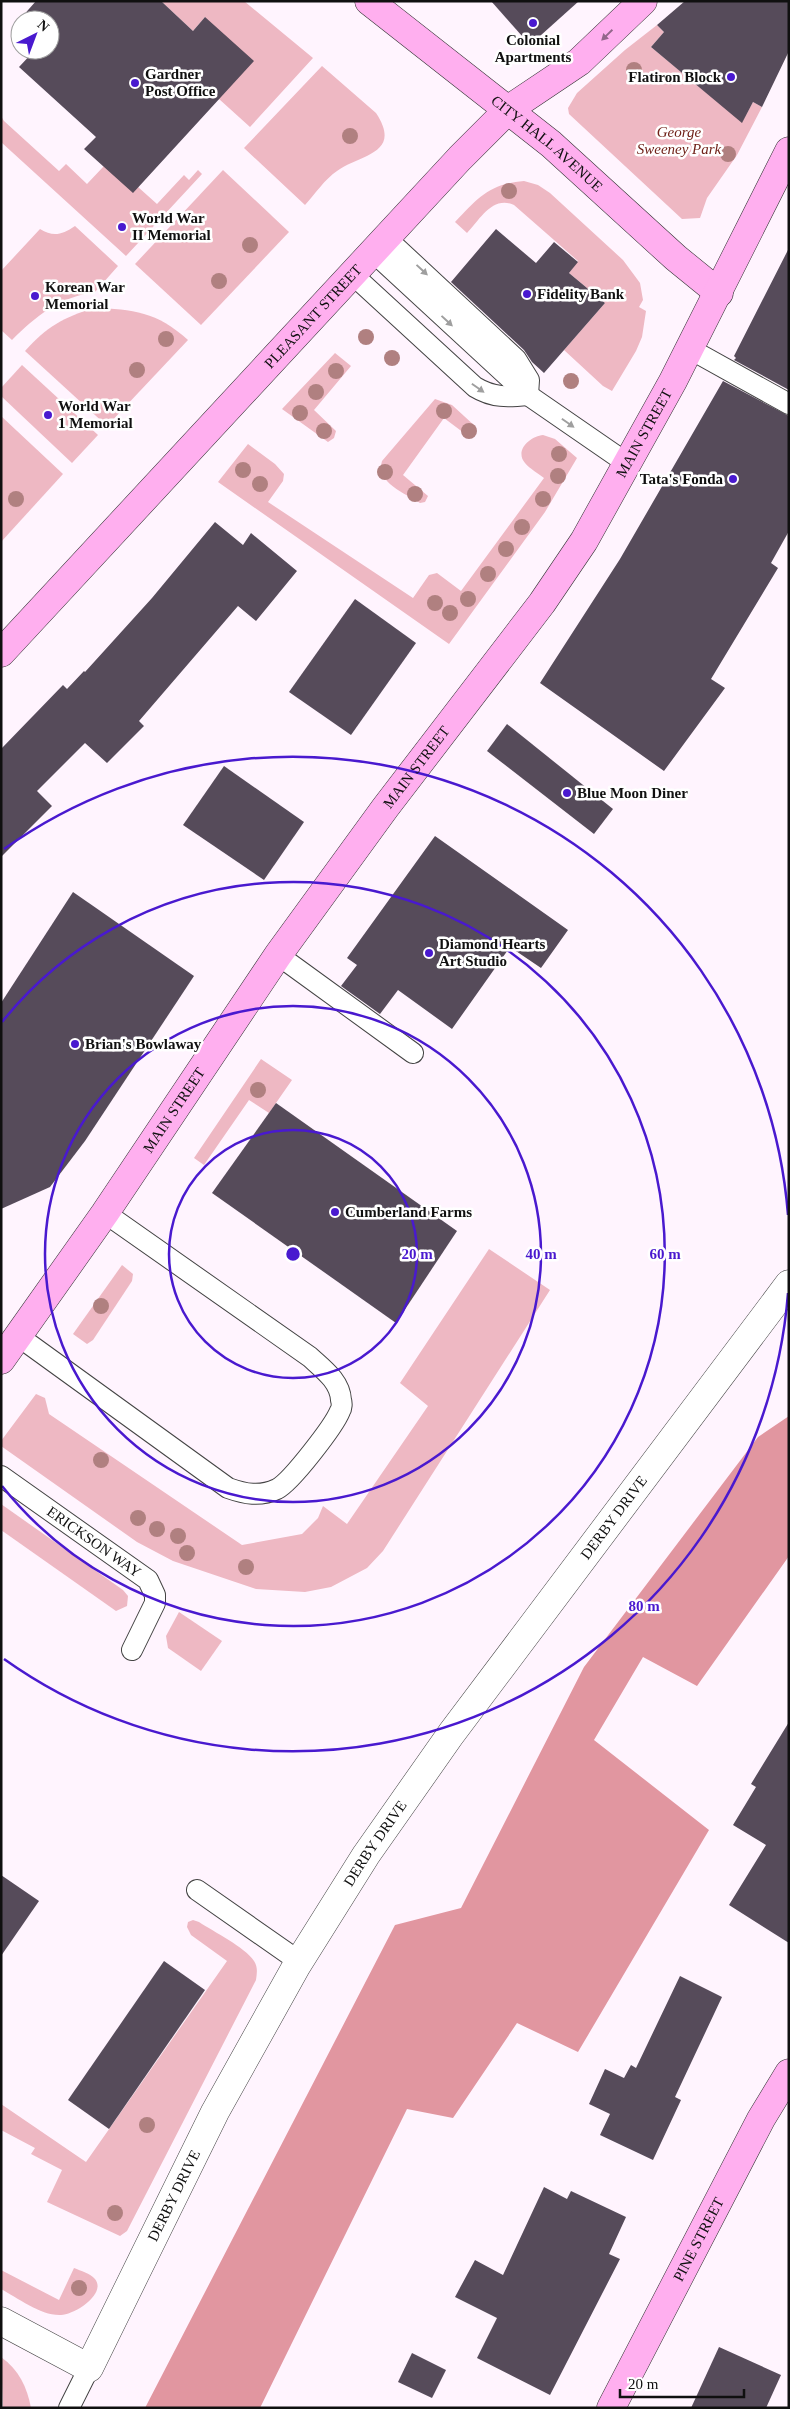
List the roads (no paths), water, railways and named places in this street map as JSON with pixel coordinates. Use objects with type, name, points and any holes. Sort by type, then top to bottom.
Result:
[{"type":"street","name":"CITY HALL AVENUE","points":[[369,1],[552,144],[676,258],[719,294]]},
{"type":"street","name":"PLEASANT STREET","points":[[1,653],[379,245],[509,109],[579,62],[643,1]]},
{"type":"street","name":"MAIN STREET","points":[[1,1360],[105,1213],[278,955],[385,808],[542,602],[584,540],[628,464],[719,294],[789,151]]},
{"type":"street","name":"DERBY DRIVE","points":[[89,2368],[215,2112],[300,1962],[366,1855],[451,1734],[789,1284]]},
{"type":"street","name":"PINE STREET","points":[[611,2408],[761,2119],[789,2073]]},
{"type":"street","points":[[1,2321],[89,2368]]},
{"type":"lane","points":[[379,245],[516,359],[525,369],[529,380],[528,395]]},
{"type":"lane","points":[[352,274],[475,387],[497,396],[528,395],[628,464]]},
{"type":"lane","points":[[690,349],[789,404]]},
{"type":"lane","points":[[278,955],[413,1053]]},
{"type":"lane","points":[[18,1336],[228,1488],[245,1494],[261,1494],[278,1488],[296,1472],[334,1421],[341,1409],[342,1398],[334,1378],[310,1357],[105,1213]]},
{"type":"lane","name":"ERICKSON WAY","points":[[1,1476],[148,1580],[155,1595],[155,1603],[132,1650]]},
{"type":"lane","points":[[197,1890],[300,1962]]},
{"type":"lane","points":[[69,2408],[89,2368]]},
{"type":"place","name":"Colonial Apartments","points":[[533,23]]},
{"type":"place","name":"Flatiron Block","points":[[731,77]]},
{"type":"place","name":"Gardner Post Office","points":[[135,83]]},
{"type":"place","name":"World War II Memorial","points":[[122,227]]},
{"type":"place","name":"Fidelity Bank","points":[[527,294]]},
{"type":"place","name":"Korean War Memorial","points":[[35,296]]},
{"type":"place","name":"World War 1 Memorial","points":[[48,415]]},
{"type":"place","name":"Tata's Fonda","points":[[733,479]]},
{"type":"place","name":"Blue Moon Diner","points":[[567,793]]},
{"type":"place","name":"Diamond Hearts Art Studio","points":[[429,953]]},
{"type":"place","name":"Brian's Bowlaway","points":[[75,1044]]},
{"type":"place","name":"Cumberland Farms","points":[[335,1212]]},
{"type":"park label","name":"George Sweeney Park","points":[[679,140]]}]
